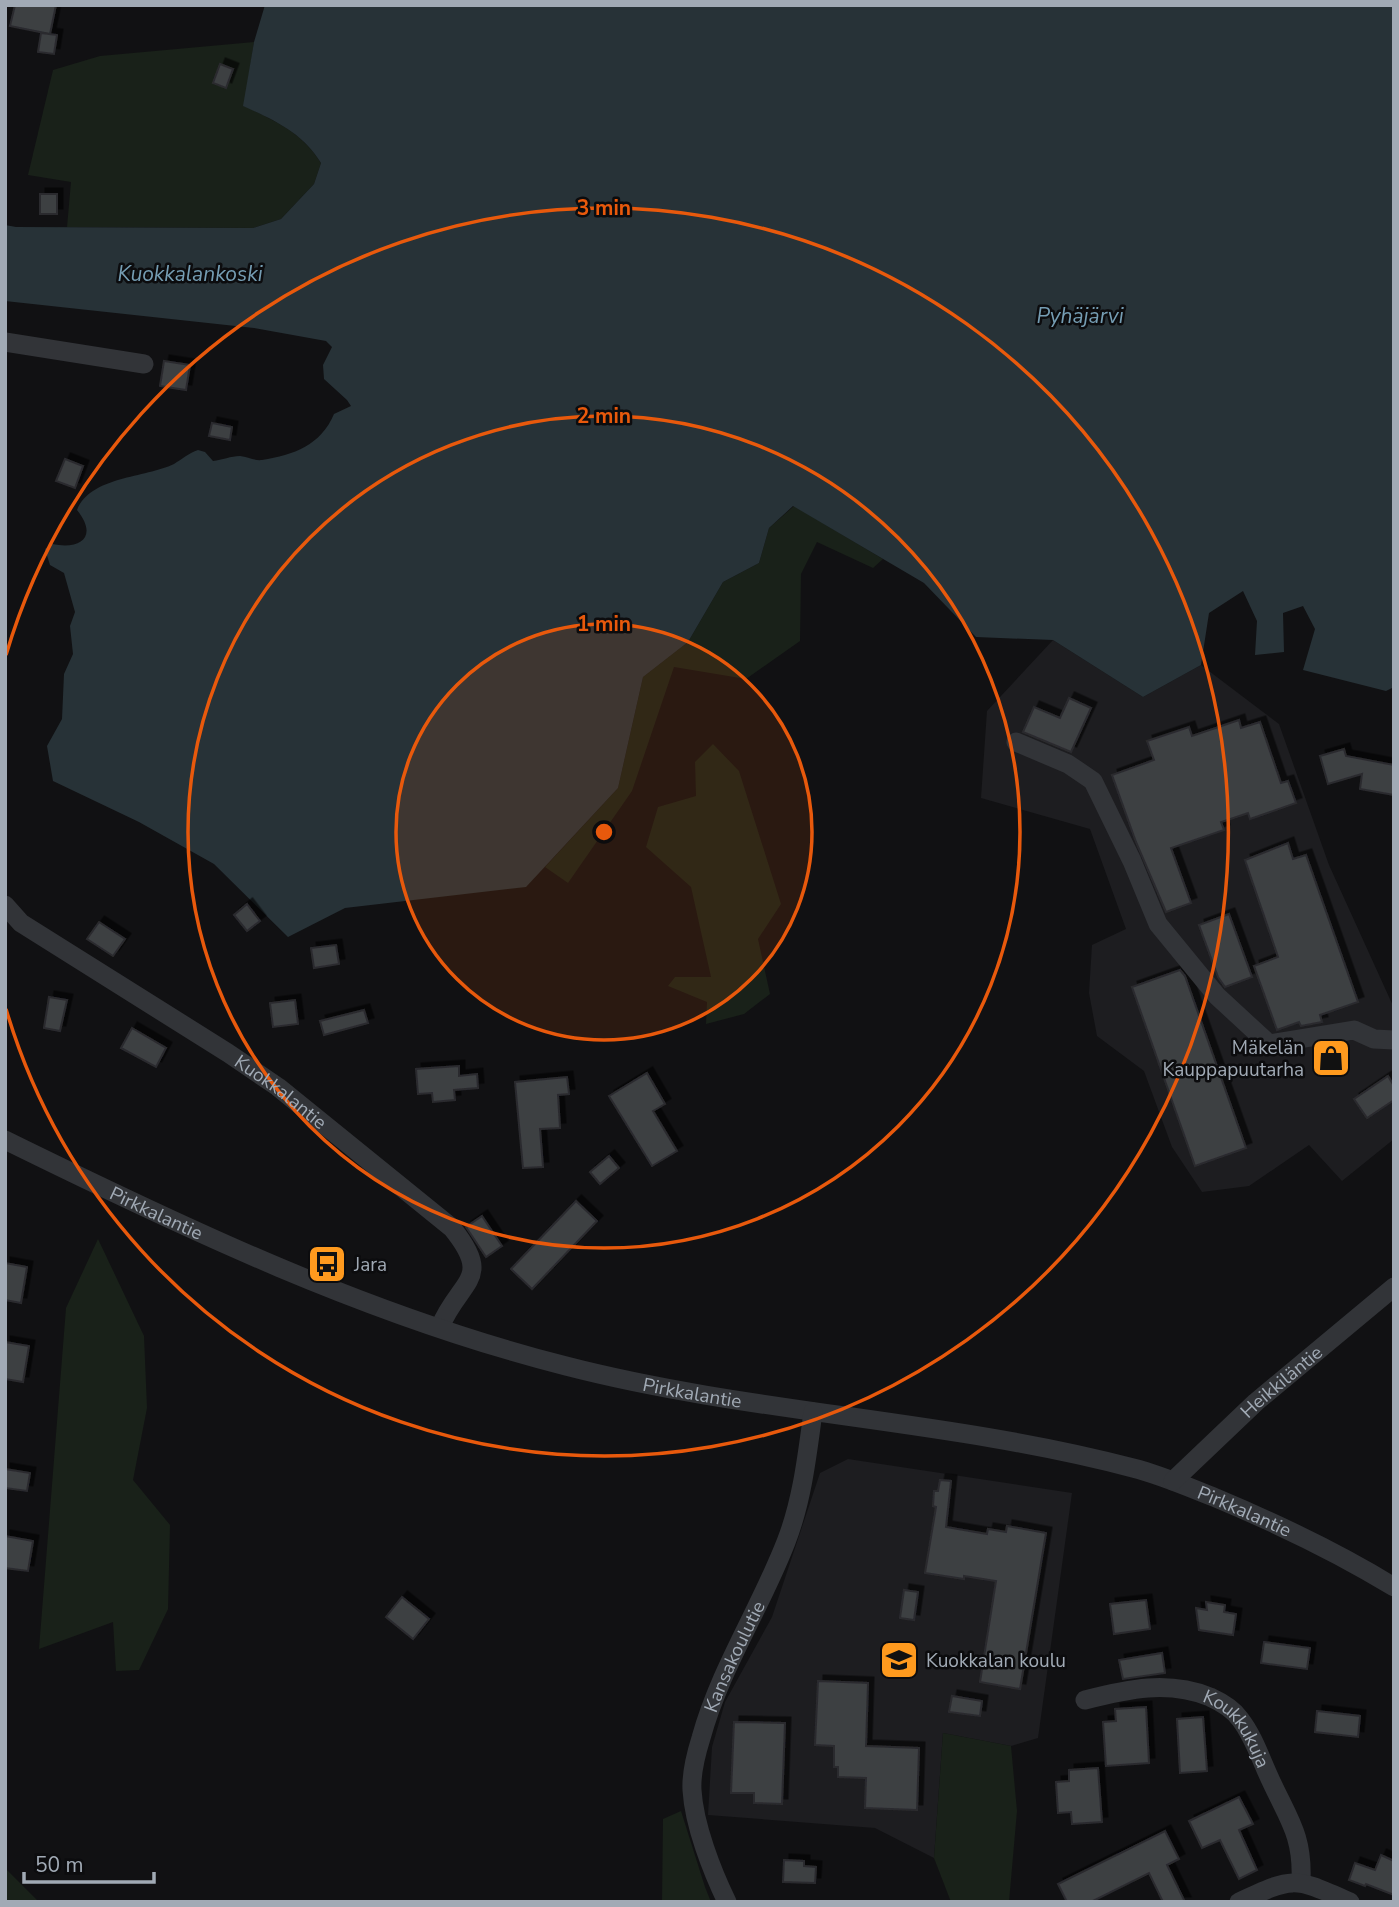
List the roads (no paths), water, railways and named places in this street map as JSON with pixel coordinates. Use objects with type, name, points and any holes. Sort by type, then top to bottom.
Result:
[{"type":"street","points":[[5,342],[144,364]]},
{"type":"street","points":[[1016,742],[1068,764],[1093,781],[1132,861],[1158,924],[1217,996],[1269,1044],[1354,1030],[1374,1039],[1394,1040]]},
{"type":"street","name":"Kuokkalantie","points":[[5,905],[21,923],[278,1087],[452,1228],[468,1248],[472,1271],[467,1284],[448,1307],[440,1327]]},
{"type":"street","name":"Pirkkalantie","points":[[5,1140],[207,1238],[287,1272],[440,1327],[564,1366],[680,1392],[929,1428],[1134,1468],[1273,1522],[1347,1558],[1394,1587]]},
{"type":"street","name":"Heikkiläntie","points":[[1173,1481],[1256,1402],[1394,1287]]},
{"type":"street","name":"Kansakoulutie","points":[[727,1902],[717,1882],[696,1815],[692,1788],[696,1754],[709,1709],[762,1597],[800,1504],[813,1412]]},
{"type":"street","name":"Koukkukuja","points":[[1085,1700],[1127,1690],[1164,1686],[1193,1690],[1210,1697],[1239,1717],[1297,1833],[1302,1858],[1301,1881]]},
{"type":"street","points":[[1239,1902],[1280,1883],[1301,1881],[1350,1902]]},
{"type":"water","name":"Pyhäjärvi","points":[[265,5],[1394,5],[1394,687],[1386,691],[1303,670],[1315,629],[1303,606],[1283,613],[1284,652],[1255,655],[1257,621],[1243,591],[1209,613],[1201,665],[1143,697],[1053,640],[976,637],[924,583],[793,506],[769,528],[759,563],[723,582],[688,642],[643,677],[618,788],[526,887],[345,908],[288,937],[214,864],[139,822],[53,781],[47,746],[62,719],[64,674],[73,654],[70,626],[75,612],[64,573],[50,565],[45,549],[52,544],[72,545],[84,539],[86,527],[77,510],[94,490],[106,484],[162,469],[198,450],[205,452],[213,461],[240,456],[262,460],[285,455],[314,441],[322,434],[334,414],[351,406],[324,379],[323,365],[332,347],[326,341],[254,328],[5,301],[5,225],[253,228],[281,219],[314,184],[321,163],[306,143],[277,122],[243,106],[254,42]]},
{"type":"place","name":"Mäkelän Kauppapuutarha","points":[[1331,1058]]},
{"type":"place","name":"Jara","points":[[327,1264]]},
{"type":"place","name":"Kuokkalan koulu","points":[[899,1660]]},
{"type":"water label","name":"Kuokkalankoski","points":[[190,274]]}]
